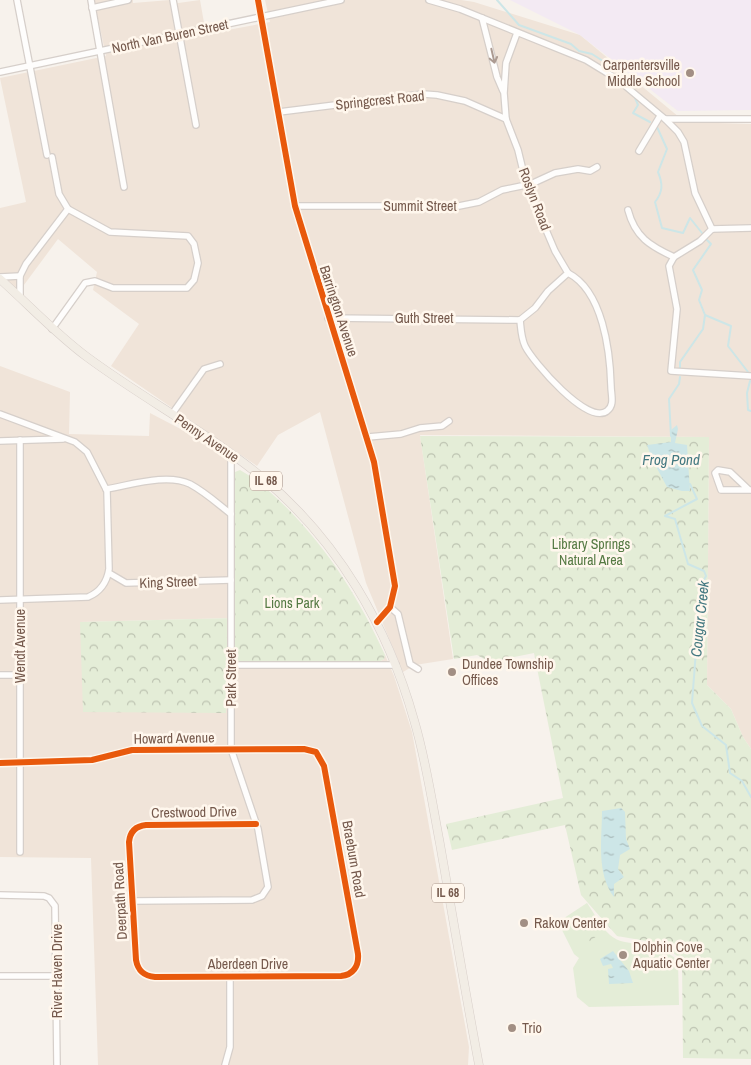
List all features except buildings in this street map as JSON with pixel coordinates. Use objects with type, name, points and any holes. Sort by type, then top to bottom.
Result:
[{"type":"main road","name":"Penny Avenue","points":[[0,278],[52,329],[85,356],[231,454],[276,490],[314,529],[348,574],[377,622],[396,665],[420,742],[479,1065]]},
{"type":"street","points":[[17,0],[49,156],[59,194],[68,209],[110,232],[188,236],[194,244],[198,266],[194,281],[184,289],[113,288],[95,282],[86,282],[78,290],[52,329]]},
{"type":"street","points":[[91,0],[124,187]]},
{"type":"street","points":[[92,8],[128,0]]},
{"type":"street","points":[[173,0],[196,125]]},
{"type":"street","name":"Barrington Avenue","points":[[258,0],[295,206],[328,318],[368,436],[394,574],[395,592],[390,607]]},
{"type":"street","name":"North Van Buren Street","points":[[0,72],[341,0]]},
{"type":"street","points":[[429,0],[482,18],[591,63],[617,79],[678,132],[684,142],[695,193],[712,229]]},
{"type":"street","name":"Roslyn Road","points":[[482,18],[497,77],[504,93]]},
{"type":"street","name":"Roslyn Road","points":[[517,33],[506,63],[504,93],[506,119],[518,150],[526,183],[555,251],[568,273],[583,283],[590,292],[603,328],[611,366],[612,401],[607,411],[601,414],[590,412],[569,398],[530,354],[522,338],[520,320]]},
{"type":"street","name":"Springcrest Road","points":[[279,112],[423,94],[437,94],[465,101],[506,119]]},
{"type":"street","points":[[662,117],[751,119]]},
{"type":"street","points":[[639,151],[662,117]]},
{"type":"street","name":"Summit Street","points":[[295,206],[459,206],[479,202],[502,190],[537,182],[565,170],[590,171],[597,167]]},
{"type":"street","points":[[20,297],[20,276],[36,250],[68,209]]},
{"type":"street","points":[[628,210],[631,221],[641,238],[674,257]]},
{"type":"street","points":[[751,228],[712,229],[700,241],[674,257],[669,266],[677,308],[671,372],[751,376]]},
{"type":"street","points":[[520,320],[535,308],[548,291],[568,273]]},
{"type":"street","points":[[0,278],[20,276]]},
{"type":"street","name":"Guth Street","points":[[328,318],[520,320]]},
{"type":"street","points":[[172,414],[204,368],[220,364]]},
{"type":"street","points":[[0,414],[66,438],[79,444],[85,450],[106,489],[108,573],[99,590],[88,597],[0,600]]},
{"type":"street","points":[[368,436],[401,434],[420,428],[442,426],[449,421]]},
{"type":"street","points":[[0,441],[66,438]]},
{"type":"street","name":"Wendt Avenue","points":[[20,440],[20,852]]},
{"type":"street","name":"Park Street","points":[[133,901],[252,900],[264,894],[268,882],[256,824],[231,750],[231,454]]},
{"type":"street","points":[[718,470],[725,470],[750,490],[720,490],[715,473],[718,470]]},
{"type":"street","points":[[106,489],[162,480],[183,481],[197,488],[231,514]]},
{"type":"street","name":"King Street","points":[[108,573],[128,583],[231,580]]},
{"type":"street","points":[[377,622],[390,607],[399,616],[411,666],[418,669]]},
{"type":"street","points":[[231,666],[396,665]]},
{"type":"street","points":[[0,675],[20,675]]},
{"type":"street","name":"Howard Avenue","points":[[0,762],[92,760],[132,750],[306,750],[318,754]]},
{"type":"street","name":"Braeburn Road","points":[[318,754],[324,766],[358,954],[358,963],[354,970]]},
{"type":"street","name":"Crestwood Drive","points":[[134,830],[146,825],[256,824]]},
{"type":"street","name":"Deerpath Road","points":[[134,830],[129,842],[136,960],[140,971]]},
{"type":"street","name":"River Haven Drive","points":[[0,895],[44,896],[54,903],[57,913],[57,1065]]},
{"type":"street","name":"Aberdeen Drive","points":[[140,971],[151,976],[230,977],[343,976],[354,970]]},
{"type":"street","points":[[0,976],[57,976]]},
{"type":"street","points":[[225,1065],[230,1046],[230,977]]},
{"type":"shaded area","points":[[94,0],[133,0],[133,3],[170,0],[171,4],[200,0],[206,34],[270,22],[265,0],[461,0],[474,2],[580,35],[685,122],[751,124],[751,749],[743,737],[731,709],[707,685],[709,437],[420,435],[453,659],[415,665],[403,672],[366,583],[320,412],[278,435],[257,466],[111,366],[139,324],[93,290],[97,272],[58,239],[18,293],[0,274],[0,208],[26,202],[0,78],[106,56]]},
{"type":"shaded area","name":"Carpentersville Middle School","points":[[510,0],[751,0],[751,110],[678,111],[580,35]]},
{"type":"shaded area","points":[[0,366],[70,392],[69,434],[149,436],[150,413],[215,447],[234,464],[234,618],[80,622],[226,713],[226,662],[379,662],[384,659],[385,655],[394,676],[412,732],[469,1047],[468,1065],[98,1065],[91,858],[0,857]]},
{"type":"green space","name":"Library Springs Natural Area","points":[[420,436],[709,437],[707,685],[731,709],[743,737],[751,749],[751,1059],[683,1058],[682,959],[658,943],[617,936],[581,895],[565,825],[452,850],[446,824],[563,798],[534,653],[490,662],[477,655],[454,659]]},
{"type":"green space","name":"Lions Park","points":[[240,470],[259,482],[281,502],[303,525],[330,559],[365,615],[385,655],[384,659],[379,662],[227,662],[226,713],[83,712],[80,622],[234,618],[235,472]]},
{"type":"green space","name":"Dolphin Cove Aquatic Center","points":[[587,903],[604,928],[616,939],[660,949],[678,961],[679,1005],[589,1007],[577,997],[573,968],[579,958],[574,954],[558,922]]},
{"type":"green space","points":[[592,924],[597,936],[580,946],[574,937]]},
{"type":"water","name":"Frog Pond","points":[[677,425],[675,443],[687,445],[690,491],[667,487],[652,459],[647,445],[671,442],[671,430]]},
{"type":"water","points":[[621,808],[625,812],[626,839],[630,849],[620,855],[618,869],[624,877],[614,884],[614,897],[608,888],[602,867],[602,811]]},
{"type":"water","points":[[613,951],[629,971],[633,983],[609,984],[608,969],[613,968],[611,964],[603,966],[600,959]]},
{"type":"waterway","points":[[497,0],[519,25],[571,44],[579,51],[592,54],[620,72],[629,84]]},
{"type":"waterway","points":[[635,98],[638,105],[633,113],[650,122]]},
{"type":"waterway","points":[[657,127],[667,149],[658,172],[661,188],[660,195],[655,202],[662,228],[683,233],[690,218],[702,233]]},
{"type":"waterway","points":[[680,368],[680,362],[703,329],[705,315],[699,300],[702,290],[693,270],[711,244],[707,240]]},
{"type":"waterway","points":[[705,315],[731,326],[728,346],[748,372]]},
{"type":"waterway","name":"Cougar Creek","points":[[671,436],[669,399],[679,384],[680,377]]},
{"type":"waterway","points":[[750,381],[747,393],[748,410],[751,411]]},
{"type":"waterway","name":"Cougar Creek","points":[[690,484],[697,499],[665,516],[675,519],[688,564],[704,571],[706,576],[701,585],[692,703],[702,726],[726,745],[730,773],[742,781],[751,797]]},
{"type":"cycle path","points":[[258,0],[295,206],[374,462],[395,586],[390,607],[377,622]]},
{"type":"cycle path","points":[[0,763],[92,760],[132,750],[304,749],[316,752],[324,766],[358,954],[356,966],[349,974],[341,976],[155,977],[145,974],[138,967],[129,842],[132,832],[136,828],[146,825],[256,824]]},
{"type":"place","name":"Carpentersville Middle School","points":[[690,73]]},
{"type":"place","name":"Dundee Township Offices","points":[[452,672]]},
{"type":"place","name":"Rakow Center","points":[[524,923]]},
{"type":"place","name":"Dolphin Cove Aquatic Center","points":[[623,955]]},
{"type":"place","name":"Trio","points":[[512,1028]]}]
